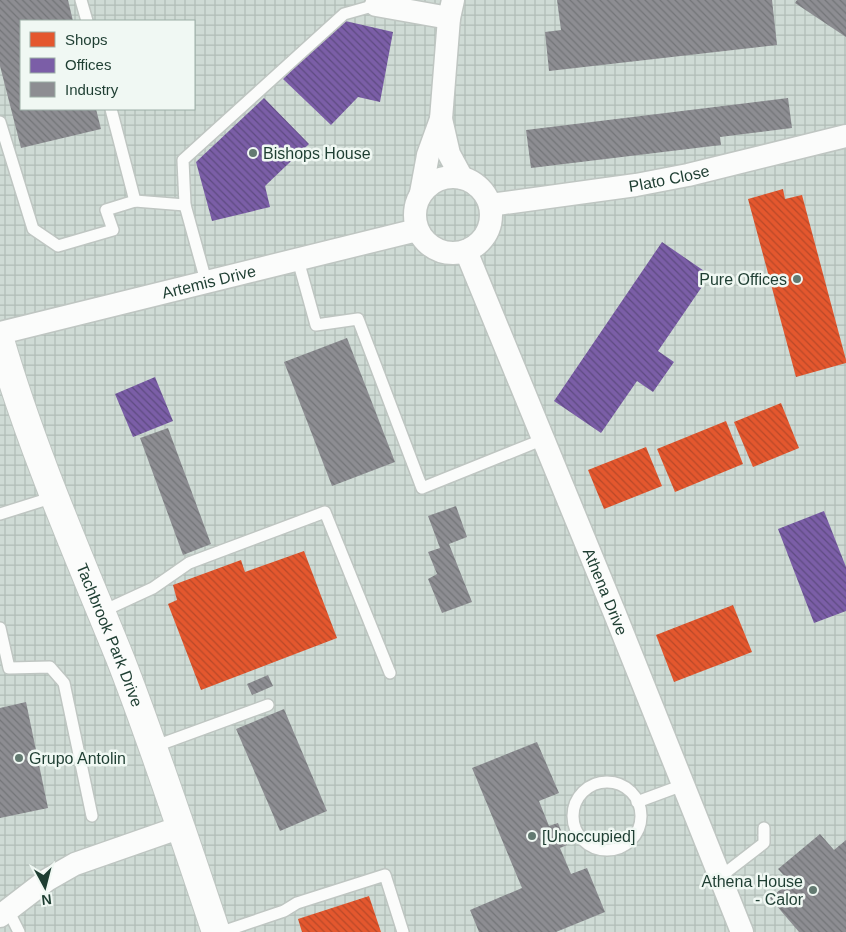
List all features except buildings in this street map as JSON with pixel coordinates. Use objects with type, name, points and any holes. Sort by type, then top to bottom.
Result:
[{"type":"street","points":[[376,5],[451,9],[441,119],[428,155],[421,193],[414,217],[417,230],[432,248],[454,253],[466,251],[476,246],[486,232],[491,216],[490,205],[480,188],[462,178],[439,179],[429,184],[421,193]]},
{"type":"street","points":[[441,119],[449,154],[462,178]]},
{"type":"street","name":"Plato Close","points":[[490,205],[636,186],[846,136]]},
{"type":"street","name":"Artemis Drive","points":[[0,333],[417,230]]},
{"type":"street","name":"Athena Drive","points":[[466,251],[544,439],[742,932]]},
{"type":"street","name":"Tachbrook Park Drive","points":[[0,340],[22,409],[54,497],[153,747],[216,932]]},
{"type":"street","points":[[4,913],[48,880],[76,864],[181,826]]},
{"type":"lane","points":[[81,0],[87,20]]},
{"type":"lane","points":[[206,282],[186,205],[183,160],[344,14],[376,5]]},
{"type":"lane","points":[[111,110],[136,201]]},
{"type":"lane","points":[[0,122],[33,229],[58,246],[113,230],[106,210],[136,201],[186,205]]},
{"type":"lane","points":[[298,260],[316,325],[358,319],[422,488],[544,439]]},
{"type":"lane","points":[[0,514],[54,497]]},
{"type":"lane","points":[[101,612],[153,588],[189,563],[325,512],[390,673]]},
{"type":"lane","points":[[0,628],[9,668],[50,667],[64,683],[92,816]]},
{"type":"lane","points":[[153,747],[268,705]]},
{"type":"lane","points":[[614,783],[625,788],[637,802],[640,817],[638,829],[624,845],[614,849],[593,847],[577,833],[573,823],[576,802],[582,792],[592,786],[614,783]]},
{"type":"lane","points":[[637,802],[683,785]]},
{"type":"lane","points":[[720,877],[764,843],[764,828]]},
{"type":"lane","points":[[222,932],[284,911],[297,904],[385,875],[403,932]]},
{"type":"lane","points":[[4,913],[19,932]]},
{"type":"shaded area","points":[[0,0],[846,0],[846,932],[0,932]]},
{"type":"place","name":"Bishops House","points":[[253,153]]},
{"type":"place","name":"Pure Offices","points":[[797,279]]},
{"type":"place","name":"Grupo Antolin","points":[[19,758]]},
{"type":"place","name":"[Unoccupied]","points":[[532,836]]},
{"type":"place","name":"Athena House - Calor","points":[[813,890]]}]
